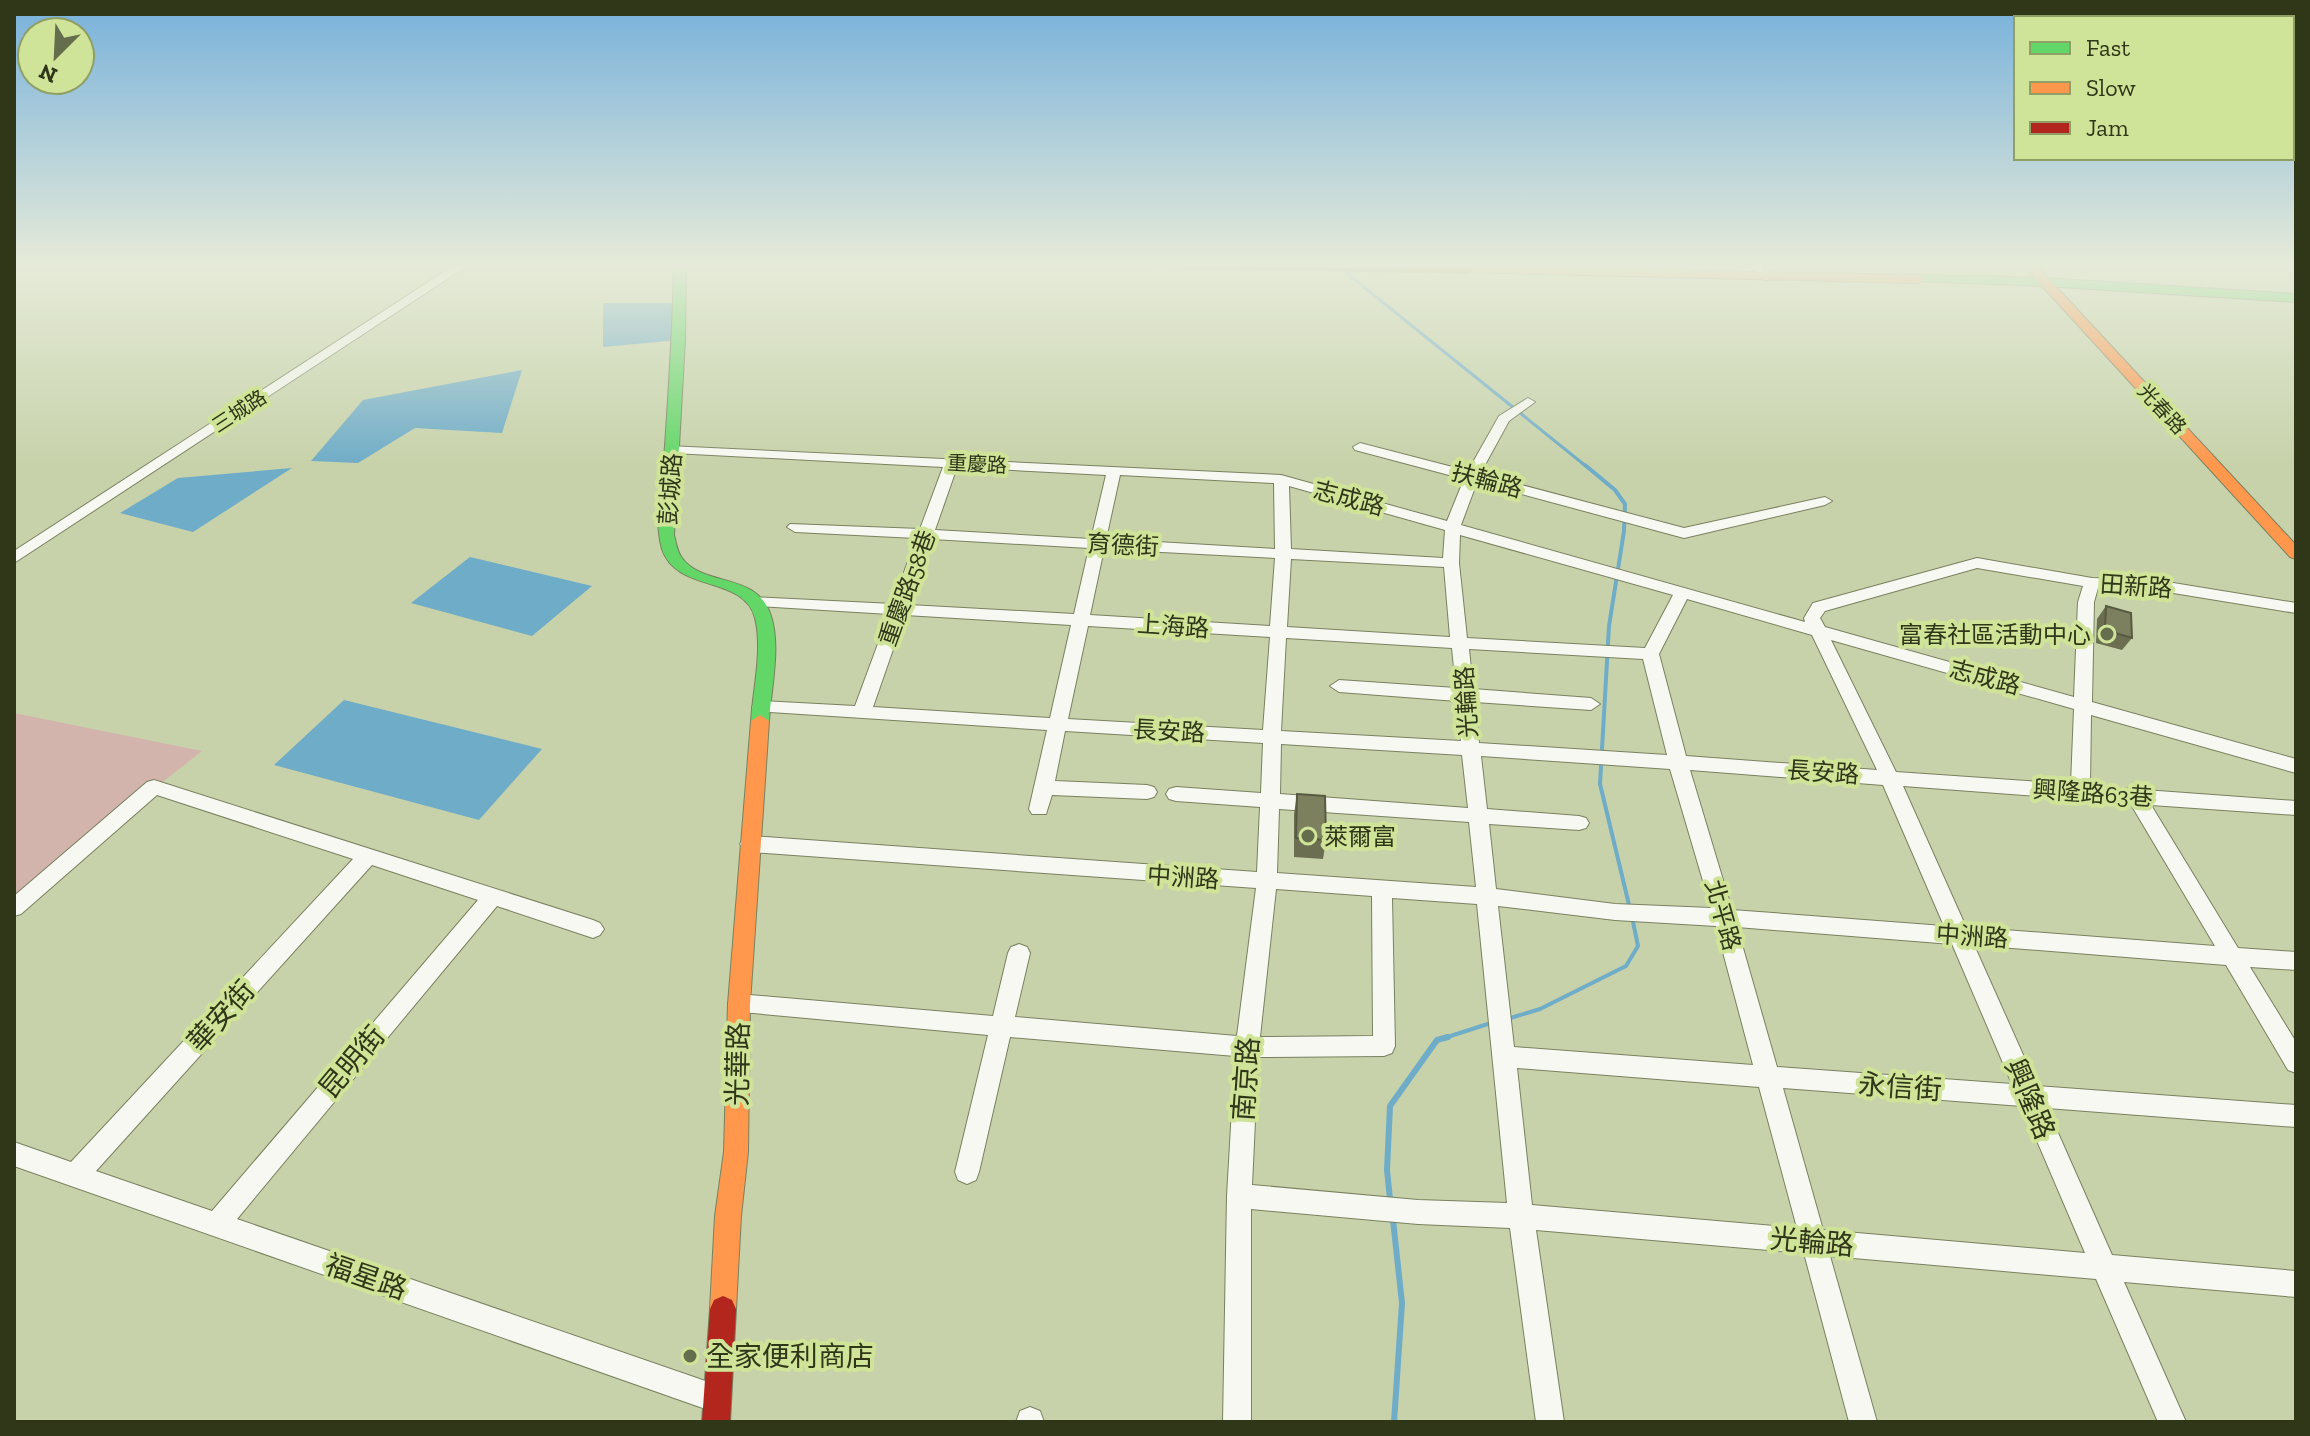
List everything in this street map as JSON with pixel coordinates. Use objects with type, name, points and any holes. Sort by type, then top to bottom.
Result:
[{"type":"main road","name":"彭城路","points":[[677,331],[666,535],[675,562],[698,577],[735,588],[757,601]]},
{"type":"main road","name":"光春路","points":[[2090,331],[2296,554]]},
{"type":"main road","points":[[757,601],[764,619],[761,707]]},
{"type":"main road","name":"光華路","points":[[716,1411],[728,1216],[736,1152],[739,1004],[761,707]]},
{"type":"street","name":"三城路","points":[[14,558],[361,331]]},
{"type":"street","name":"光輪路","points":[[1504,1052],[1451,563],[1453,526],[1472,476],[1507,417],[1525,404]]},
{"type":"street","name":"扶輪路","points":[[1360,447],[1691,533],[1825,501]]},
{"type":"street","name":"重慶路","points":[[673,449],[1281,479]]},
{"type":"street","name":"重慶路58巷","points":[[862,713],[951,463]]},
{"type":"street","points":[[1039,809],[1114,470]]},
{"type":"street","name":"志成路","points":[[1281,479],[2296,766]]},
{"type":"street","name":"南京路","points":[[1237,1422],[1239,1196],[1247,1047],[1267,882],[1283,554],[1281,479]]},
{"type":"street","name":"育德街","points":[[795,527],[1451,563]]},
{"type":"street","name":"田新路","points":[[1817,632],[1812,618],[1819,607],[1977,563],[2092,583],[2155,585],[2296,608]]},
{"type":"street","points":[[2080,793],[2086,602],[2092,583]]},
{"type":"street","points":[[1650,654],[1682,594]]},
{"type":"street","name":"上海路","points":[[757,601],[1650,654]]},
{"type":"street","name":"興隆路","points":[[1817,632],[1889,776],[2172,1422]]},
{"type":"street","name":"北平路","points":[[1650,654],[1863,1422]]},
{"type":"street","points":[[1339,686],[1591,704]]},
{"type":"street","name":"長安路","points":[[761,707],[1889,776]]},
{"type":"street","name":"興隆路63巷","points":[[1889,776],[2296,808]]},
{"type":"street","points":[[14,908],[154,787],[491,899],[593,929]]},
{"type":"street","points":[[1043,788],[1147,792]]},
{"type":"street","points":[[1176,794],[1579,823]]},
{"type":"street","points":[[2136,796],[2296,1063]]},
{"type":"street","name":"中洲路","points":[[750,844],[1487,896],[1615,912],[1724,917],[2296,961]]},
{"type":"street","name":"華安街","points":[[75,1176],[368,856]]},
{"type":"street","points":[[739,1004],[1247,1047],[1384,1046],[1382,889]]},
{"type":"street","name":"昆明街","points":[[215,1226],[491,899]]},
{"type":"street","points":[[967,1172],[999,1026],[1019,953]]},
{"type":"street","points":[[1504,1052],[1521,1216],[1550,1422]]},
{"type":"street","name":"永信街","points":[[1504,1052],[1768,1077],[2296,1116]]},
{"type":"street","name":"福星路","points":[[14,1154],[716,1411]]},
{"type":"street","name":"光輪路","points":[[1239,1196],[1418,1212],[1521,1216],[2296,1284]]},
{"type":"shaded area","points":[[14,713],[202,751],[14,899]]},
{"type":"water","points":[[603,331],[679,331],[679,340],[603,347]]},
{"type":"water","points":[[522,370],[502,433],[415,428],[358,463],[311,461],[363,400]]},
{"type":"water","points":[[292,468],[193,532],[120,513],[178,478]]},
{"type":"water","points":[[470,557],[592,586],[532,636],[411,603]]},
{"type":"water","points":[[344,700],[542,749],[479,820],[274,765]]},
{"type":"building","points":[[2106,606],[2131,613],[2132,638],[2105,630]]},
{"type":"building","points":[[1297,794],[1325,796],[1326,840],[1296,838]]},
{"type":"waterway","points":[[1418,331],[1587,467]]},
{"type":"waterway","points":[[1585,465],[1615,490],[1625,504],[1624,531],[1609,626],[1600,784],[1630,909]]},
{"type":"waterway","points":[[1507,1019],[1540,1009],[1626,966],[1638,946],[1632,917]]},
{"type":"waterway","points":[[1443,1038],[1491,1023]]},
{"type":"waterway","points":[[1443,1038],[1448,1037]]},
{"type":"waterway","points":[[1390,1199],[1387,1170],[1390,1106],[1437,1040],[1443,1038]]},
{"type":"waterway","points":[[1393,1220],[1402,1303],[1394,1422]]},
{"type":"traffic: fast","points":[[679,331],[666,535],[677,563],[687,571],[737,589],[757,604],[765,626],[760,721]]},
{"type":"traffic: slow","points":[[2090,331],[2296,554]]},
{"type":"traffic: slow","points":[[723,1309],[728,1216],[736,1152],[739,1004],[760,721]]},
{"type":"traffic: jam","points":[[716,1422],[723,1309]]},
{"type":"place","name":"富春社區活動中心","points":[[2107,634]]},
{"type":"place","name":"萊爾富","points":[[1308,836]]},
{"type":"place","name":"全家便利商店","points":[[690,1356]]}]
